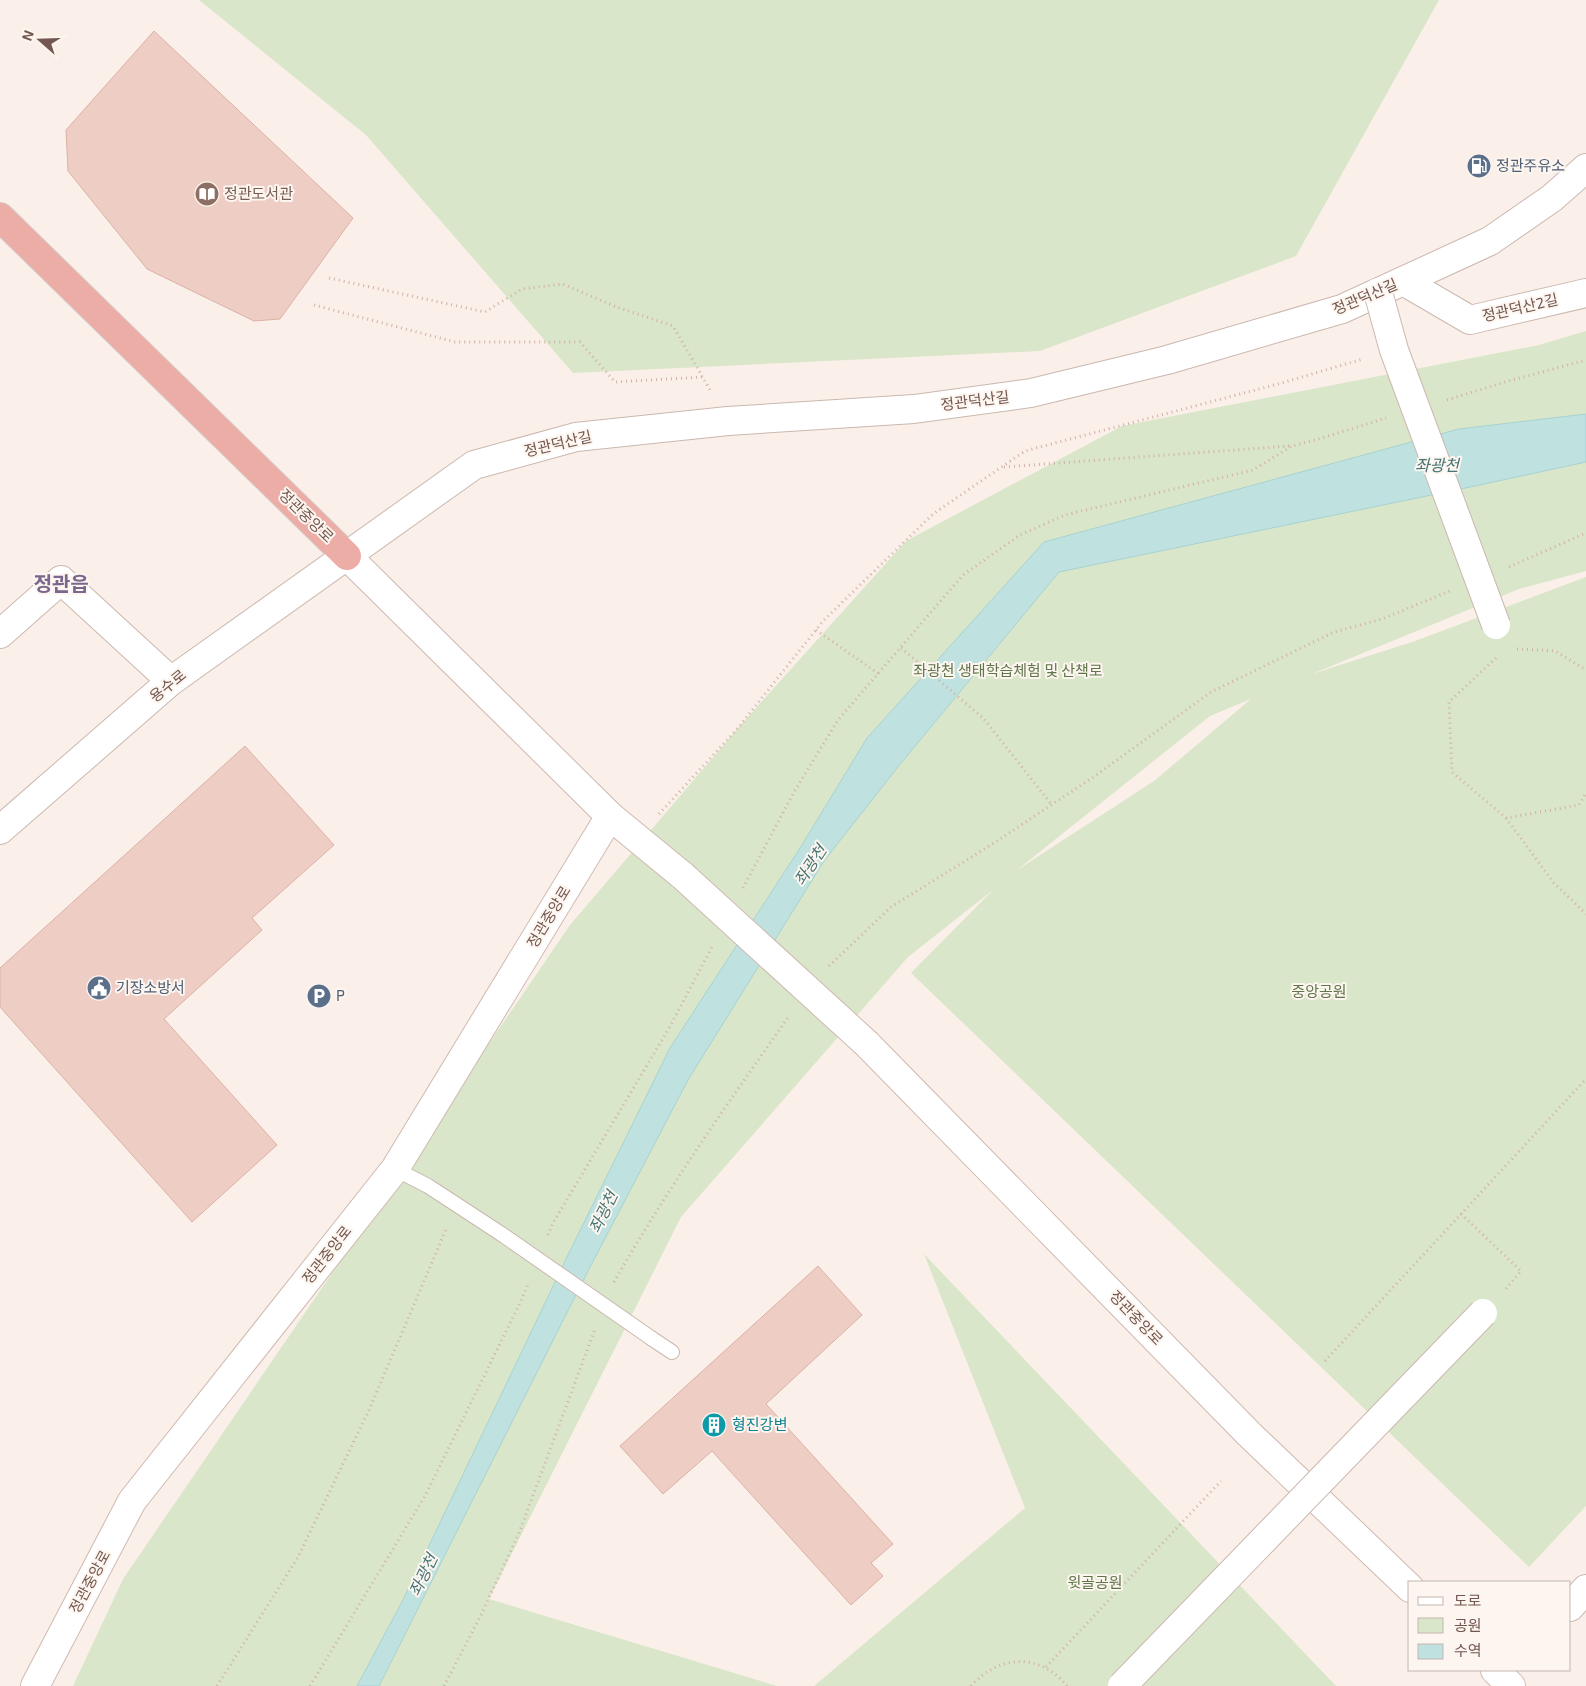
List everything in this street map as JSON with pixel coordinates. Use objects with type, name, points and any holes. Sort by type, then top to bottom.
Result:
[{"type":"highway","name":"정관중앙로","points":[[0,217],[347,556]]},
{"type":"street","name":"정관덕산길","points":[[347,556],[474,465],[576,436],[728,421],[914,409],[1032,393],[1185,355],[1342,309],[1490,241],[1552,198],[1586,168]]},
{"type":"street","name":"정관덕산2길","points":[[1403,281],[1470,320],[1586,293]]},
{"type":"street","points":[[1378,292],[1394,350],[1496,625]]},
{"type":"street","name":"용수로","points":[[0,830],[172,681],[347,556]]},
{"type":"street","name":"정관중앙로","points":[[347,556],[610,816],[683,876],[867,1044],[1249,1434],[1408,1586]]},
{"type":"street","points":[[0,634],[61,580],[172,681]]},
{"type":"street","name":"정관중앙로","points":[[35,1686],[132,1501],[395,1169],[610,816]]},
{"type":"street","points":[[1122,1686],[1484,1313]]},
{"type":"street","points":[[1571,1606],[1586,1589]]},
{"type":"lane","points":[[395,1169],[428,1186],[503,1235],[672,1352]]},
{"type":"path","points":[[329,278],[485,312],[522,289],[563,284],[614,306],[674,326],[728,421]]},
{"type":"path","points":[[314,305],[455,342],[580,342],[615,382],[703,377]]},
{"type":"path","points":[[636,838],[738,728],[823,621],[933,514],[1025,451],[1268,387],[1394,350]]},
{"type":"path","points":[[1441,402],[1586,360]]},
{"type":"path","points":[[1003,467],[1292,446],[1395,416]]},
{"type":"path","points":[[742,889],[794,792],[838,720],[880,674],[963,574],[1020,535],[1065,515],[1252,470],[1292,446]]},
{"type":"path","points":[[1501,570],[1586,533]]},
{"type":"path","points":[[828,967],[891,907],[1052,805],[1210,692],[1334,632],[1382,619],[1455,589]]},
{"type":"path","points":[[816,630],[880,674]]},
{"type":"path","points":[[901,648],[984,719],[1052,805]]},
{"type":"path","points":[[1514,649],[1555,651],[1586,670]]},
{"type":"path","points":[[1500,653],[1450,702],[1452,772],[1506,818],[1554,883],[1586,914]]},
{"type":"path","points":[[1506,818],[1579,805],[1586,793]]},
{"type":"path","points":[[546,1240],[553,1222],[668,1030],[714,942]]},
{"type":"path","points":[[614,1282],[648,1223],[721,1112],[792,1012]]},
{"type":"path","points":[[1325,1361],[1586,1080]]},
{"type":"path","points":[[217,1686],[298,1557],[370,1410],[456,1206]]},
{"type":"path","points":[[1460,1214],[1521,1271],[1484,1313]]},
{"type":"path","points":[[310,1686],[425,1496],[520,1303],[531,1276]]},
{"type":"path","points":[[444,1686],[480,1617],[519,1533],[596,1327]]},
{"type":"path","points":[[1046,1667],[1221,1481]]},
{"type":"path","points":[[971,1686],[981,1675],[995,1666],[1012,1662],[1029,1662],[1046,1667],[1060,1677],[1067,1686]]},
{"type":"green space","points":[[199,0],[1439,0],[1296,256],[1040,351],[573,373],[366,135]]},
{"type":"green space","points":[[1586,331],[1586,571],[1519,589],[1312,674],[1415,641],[1586,577],[1586,1506],[1529,1567],[911,973],[993,890],[908,957],[681,1217],[489,1599],[777,1686],[73,1686],[123,1579],[570,925],[738,728],[906,541],[1122,426],[1539,345]],"holes":[[[1251,699],[1154,781],[1017,870],[1210,716]]]},
{"type":"green space","name":"윗골공원","points":[[924,1254],[1336,1686],[814,1686],[1025,1508]]},
{"type":"water","name":"좌광천","points":[[1586,414],[1586,462],[1059,572],[897,768],[824,861],[688,1080],[589,1269],[379,1686],[357,1686],[403,1600],[567,1257],[670,1048],[802,845],[867,738],[1044,542],[1459,429]]},
{"type":"building","name":"정관도서관","points":[[154,31],[353,218],[280,319],[254,321],[147,269],[68,171],[66,130]]},
{"type":"building","name":"기장소방서","points":[[245,746],[334,845],[252,918],[262,930],[164,1019],[277,1145],[192,1222],[0,1007],[0,968]]},
{"type":"building","name":"형진강변","points":[[818,1266],[862,1315],[766,1404],[893,1544],[871,1563],[883,1576],[851,1605],[712,1451],[663,1494],[620,1446]]},
{"type":"place","name":"정관주유소","points":[[1479,166]]},
{"type":"place","name":"정관도서관","points":[[207,194]]},
{"type":"place","name":"기장소방서","points":[[99,988]]},
{"type":"place","name":"P","points":[[319,996]]},
{"type":"place","name":"형진강변","points":[[714,1425]]},
{"type":"district","name":"정관읍","points":[[61,584]]},
{"type":"park label","name":"좌광천 생태학습체험 및 산책로","points":[[1008,671]]},
{"type":"park label","name":"중앙공원","points":[[1319,992]]}]
